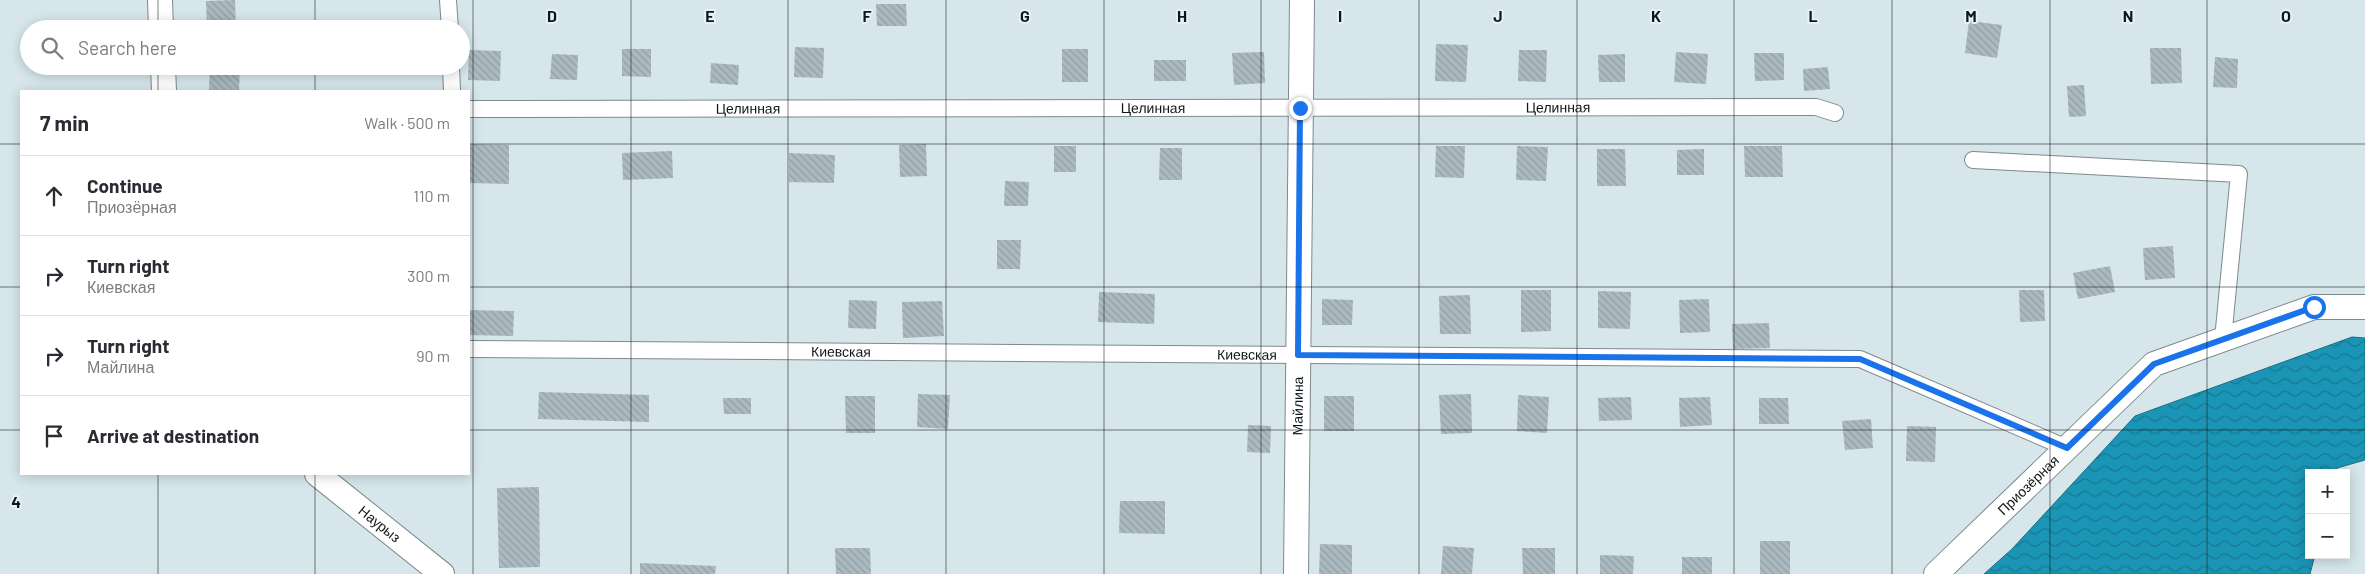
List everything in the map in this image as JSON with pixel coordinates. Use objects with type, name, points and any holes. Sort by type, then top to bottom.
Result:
[{"type":"street","points":[[160,0],[161,20]]},
{"type":"street","points":[[448,0],[449,20]]},
{"type":"street","name":"Майлина","points":[[1296,574],[1302,0]]},
{"type":"street","points":[[163,75],[164,90]]},
{"type":"street","points":[[451,75],[452,90]]},
{"type":"street","name":"Целинная","points":[[470,109],[1816,107],[1835,113]]},
{"type":"street","points":[[1972,160],[2239,174],[2223,339]]},
{"type":"street","name":"Приозёрная","points":[[1936,574],[2154,364],[2314,307],[2365,307]]},
{"type":"street","name":"Киевская","points":[[470,349],[1860,359],[2067,448]]},
{"type":"street","name":"Наурыз","points":[[318,475],[442,574]]},
{"type":"water","points":[[2352,337],[2365,338],[2365,460],[2337,469],[2305,469],[2305,559],[2314,559],[2310,574],[1984,574],[2012,549],[2135,416]]},
{"type":"building","points":[[235,0],[236,20],[207,20],[206,1]]},
{"type":"building","points":[[876,4],[906,4],[907,26],[877,26]]},
{"type":"building","points":[[1969,21],[2002,25],[1997,58],[1965,53]]},
{"type":"building","points":[[1436,44],[1468,45],[1466,82],[1435,81]]},
{"type":"building","points":[[795,47],[824,48],[823,78],[794,77]]},
{"type":"building","points":[[2150,48],[2181,48],[2182,83],[2151,84]]},
{"type":"building","points":[[622,49],[651,49],[651,77],[622,76]]},
{"type":"building","points":[[1062,49],[1088,49],[1088,82],[1062,82]]},
{"type":"building","points":[[470,50],[501,51],[500,81],[468,80],[468,75],[470,75]]},
{"type":"building","points":[[1519,50],[1547,50],[1546,82],[1518,81]]},
{"type":"building","points":[[1264,52],[1265,83],[1234,85],[1232,53]]},
{"type":"building","points":[[1676,52],[1708,54],[1706,84],[1674,82]]},
{"type":"building","points":[[1754,53],[1784,53],[1784,80],[1755,81]]},
{"type":"building","points":[[552,54],[578,55],[577,80],[550,79]]},
{"type":"building","points":[[1625,54],[1625,82],[1599,82],[1598,55]]},
{"type":"building","points":[[2215,57],[2238,59],[2237,88],[2213,87]]},
{"type":"building","points":[[1154,60],[1186,60],[1186,81],[1154,81]]},
{"type":"building","points":[[711,63],[739,65],[738,85],[710,83]]},
{"type":"building","points":[[1828,67],[1830,89],[1804,91],[1803,69]]},
{"type":"building","points":[[210,75],[240,75],[239,90],[209,90]]},
{"type":"building","points":[[2084,85],[2086,116],[2069,117],[2067,86]]},
{"type":"building","points":[[470,144],[509,145],[509,184],[470,183]]},
{"type":"building","points":[[926,144],[927,176],[900,177],[899,145]]},
{"type":"building","points":[[1054,146],[1076,146],[1076,172],[1054,172]]},
{"type":"building","points":[[1436,146],[1465,146],[1464,178],[1435,177]]},
{"type":"building","points":[[1517,146],[1548,147],[1546,181],[1516,180]]},
{"type":"building","points":[[1744,146],[1782,146],[1783,177],[1745,177]]},
{"type":"building","points":[[1160,148],[1182,148],[1182,180],[1159,180]]},
{"type":"building","points":[[1597,149],[1625,149],[1626,186],[1597,186]]},
{"type":"building","points":[[1704,149],[1704,175],[1677,175],[1677,150]]},
{"type":"building","points":[[672,151],[673,178],[623,180],[622,153]]},
{"type":"building","points":[[789,153],[835,155],[834,183],[789,182]]},
{"type":"building","points":[[1005,181],[1029,182],[1028,206],[1004,206]]},
{"type":"building","points":[[997,240],[1021,240],[1020,269],[997,269]]},
{"type":"building","points":[[2173,246],[2175,278],[2145,280],[2143,248]]},
{"type":"building","points":[[2110,266],[2115,292],[2078,299],[2073,273]]},
{"type":"building","points":[[1521,290],[1551,290],[1551,331],[1521,332]]},
{"type":"building","points":[[2019,290],[2044,290],[2045,321],[2020,322]]},
{"type":"building","points":[[1598,291],[1631,292],[1630,329],[1598,328]]},
{"type":"building","points":[[1099,292],[1155,294],[1154,324],[1098,322]]},
{"type":"building","points":[[1470,295],[1471,334],[1440,334],[1439,296]]},
{"type":"building","points":[[1322,299],[1353,300],[1352,325],[1322,325]]},
{"type":"building","points":[[1709,299],[1710,332],[1680,333],[1679,300]]},
{"type":"building","points":[[849,300],[877,301],[876,329],[848,328]]},
{"type":"building","points":[[942,301],[944,336],[903,338],[902,302]]},
{"type":"building","points":[[470,310],[514,311],[513,336],[470,335]]},
{"type":"building","points":[[1769,323],[1770,348],[1733,349],[1732,324]]},
{"type":"building","points":[[539,392],[649,395],[649,422],[538,419]]},
{"type":"building","points":[[918,394],[950,395],[948,429],[917,427]]},
{"type":"building","points":[[1471,394],[1472,433],[1441,434],[1439,395]]},
{"type":"building","points":[[1518,395],[1549,397],[1547,433],[1517,431]]},
{"type":"building","points":[[845,396],[875,396],[875,433],[846,433]]},
{"type":"building","points":[[1324,396],[1354,396],[1354,431],[1324,431]]},
{"type":"building","points":[[1631,397],[1632,420],[1599,421],[1598,398]]},
{"type":"building","points":[[1710,397],[1712,425],[1680,427],[1679,398]]},
{"type":"building","points":[[723,398],[751,398],[751,414],[724,414]]},
{"type":"building","points":[[1759,398],[1788,398],[1789,424],[1759,424]]},
{"type":"building","points":[[1871,419],[1873,448],[1845,450],[1842,421]]},
{"type":"building","points":[[1248,425],[1271,426],[1270,453],[1247,452]]},
{"type":"building","points":[[1907,426],[1936,427],[1935,462],[1906,461]]},
{"type":"building","points":[[539,487],[540,567],[499,568],[497,488]]},
{"type":"building","points":[[1120,501],[1165,501],[1165,534],[1119,533]]},
{"type":"building","points":[[1760,541],[1790,541],[1790,574],[1760,574]]},
{"type":"building","points":[[1320,544],[1352,545],[1352,574],[1319,574]]},
{"type":"building","points":[[1443,546],[1474,548],[1472,574],[1441,574]]},
{"type":"building","points":[[835,548],[870,548],[871,574],[836,574]]},
{"type":"building","points":[[1522,548],[1555,548],[1555,574],[1523,574]]},
{"type":"building","points":[[1600,555],[1634,556],[1633,574],[1600,574]]},
{"type":"building","points":[[1682,557],[1712,557],[1712,574],[1682,574]]},
{"type":"building","points":[[640,563],[716,566],[715,574],[640,574]]},
{"type":"route","points":[[1300,108],[1298,355],[1860,359],[2067,448],[2154,364],[2314,307]]}]
